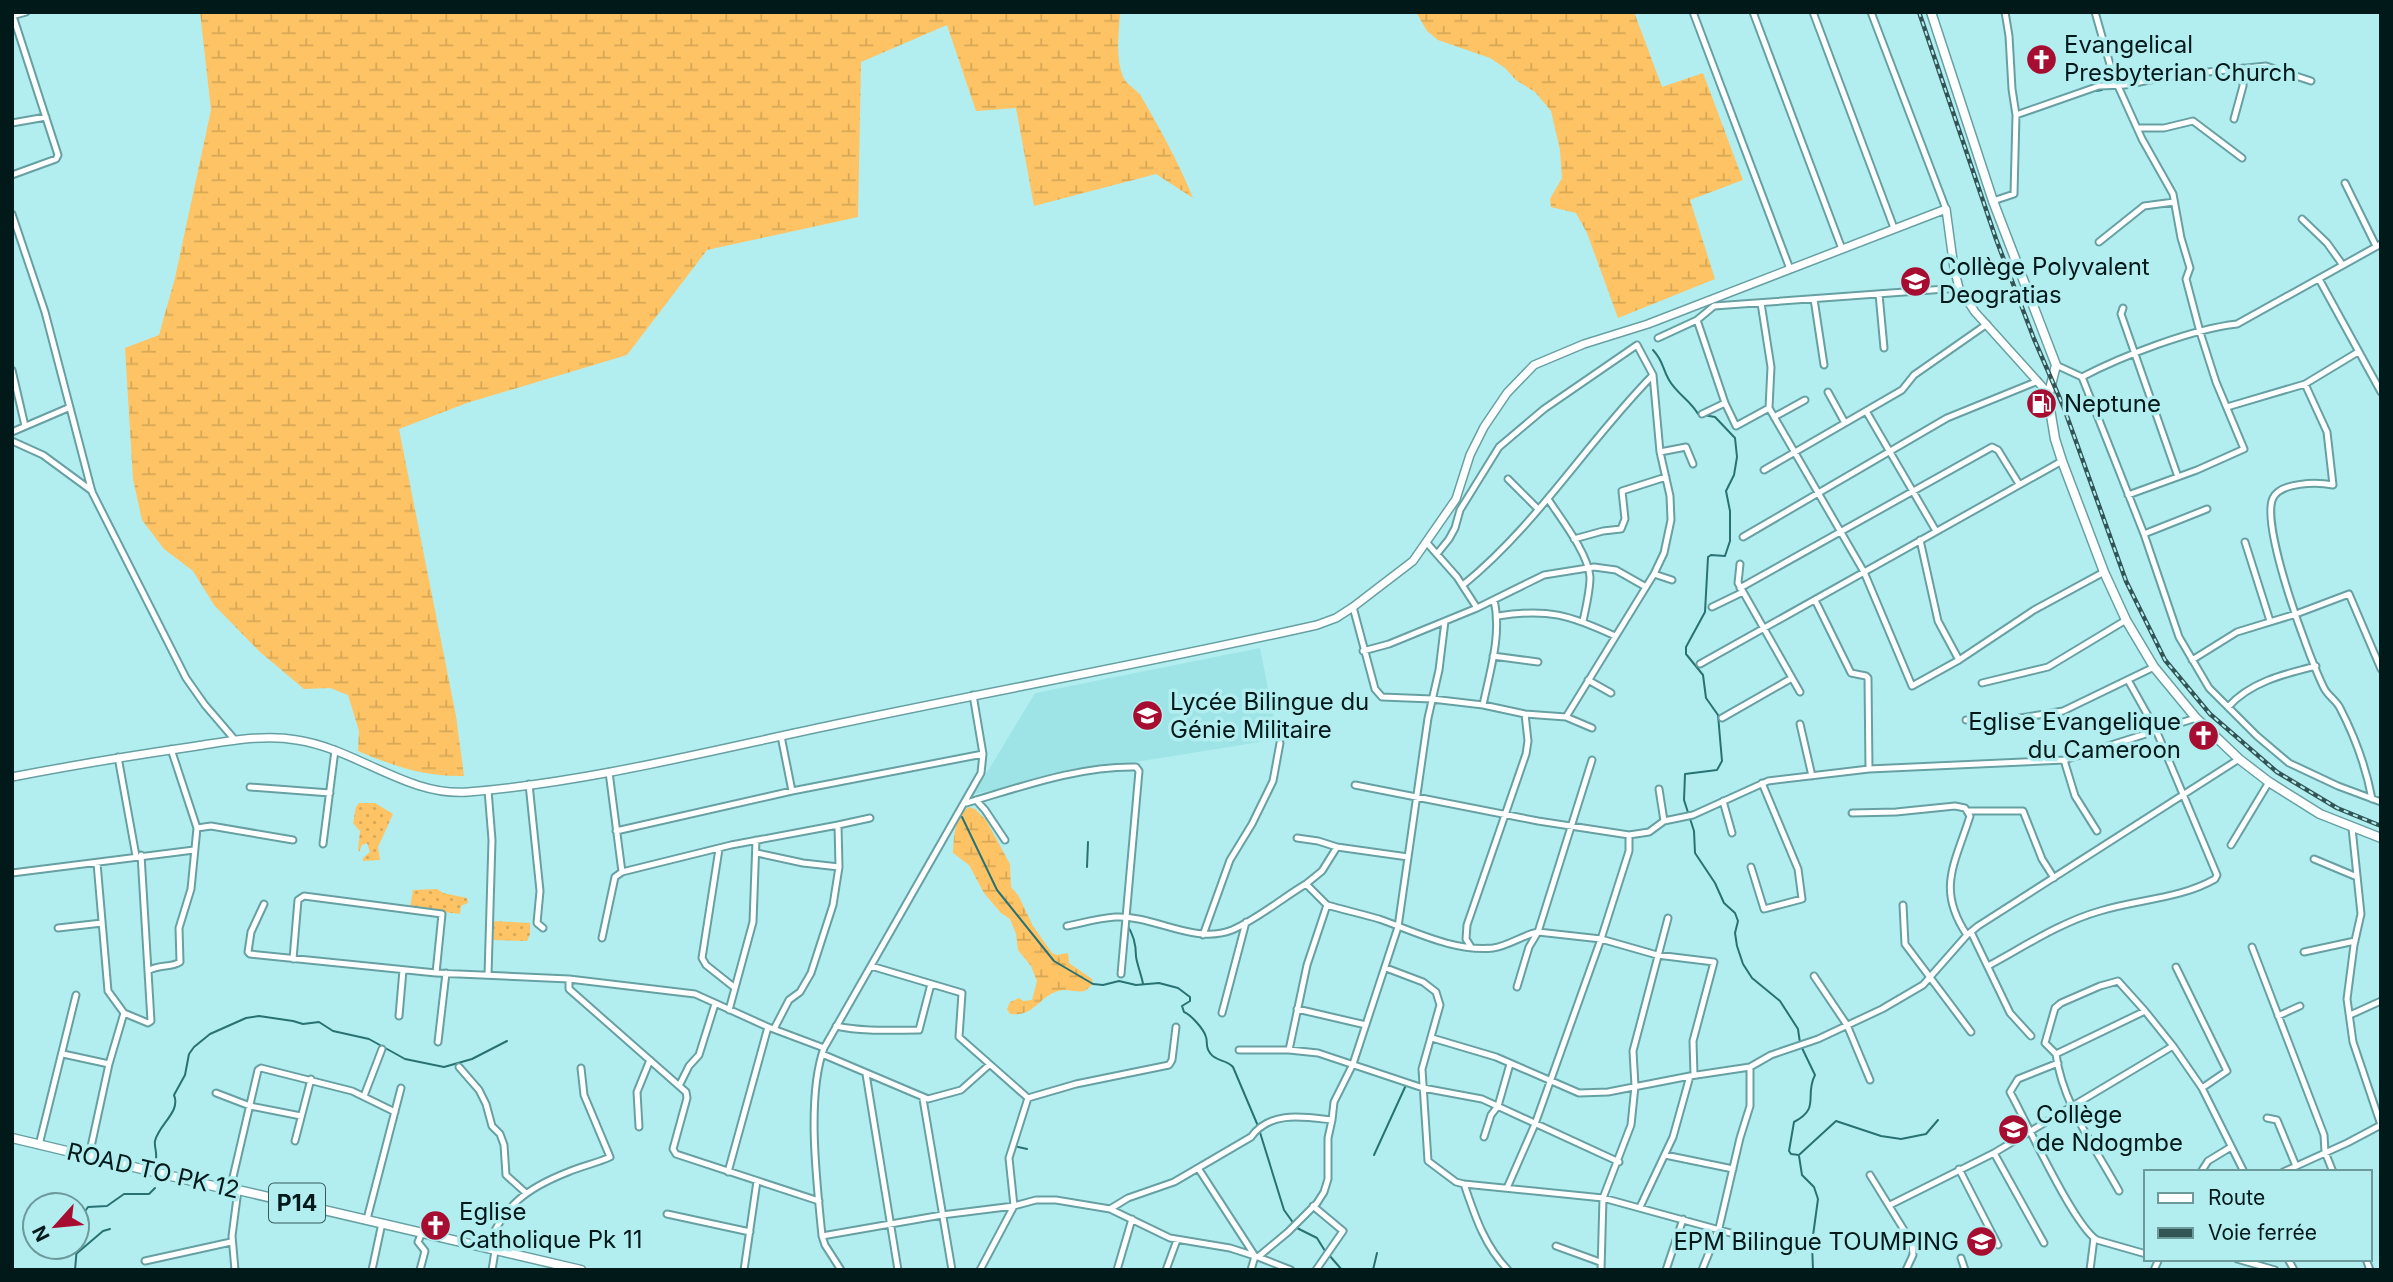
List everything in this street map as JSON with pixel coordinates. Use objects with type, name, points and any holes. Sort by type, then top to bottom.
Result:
[{"type":"main road","points":[[1931,12],[1993,201],[2056,365],[2048,393],[2055,439],[2062,461],[2104,572],[2126,620],[2154,667],[2196,718],[2239,759],[2269,782],[2320,814],[2381,838]]},
{"type":"main road","points":[[12,777],[118,757],[234,740],[296,739],[335,750],[431,791],[463,793],[609,771],[1317,625],[1336,618],[1404,569],[1427,543],[1456,499],[1470,455],[1484,427],[1507,393],[1529,369],[1584,344],[1648,324],[1946,209],[1959,288],[1975,312],[2048,393]]},
{"type":"main road","name":"ROAD TO PK 12","points":[[12,1138],[581,1270]]},
{"type":"street","points":[[12,176],[56,159],[58,150],[13,16],[26,12]]},
{"type":"street","points":[[1693,12],[1790,269]]},
{"type":"street","points":[[1753,12],[1842,249]]},
{"type":"street","points":[[1813,12],[1894,228]]},
{"type":"street","points":[[1871,12],[1946,209]]},
{"type":"street","points":[[1993,201],[2014,194],[2016,115],[2005,12]]},
{"type":"street","points":[[2095,12],[2117,84],[2137,128],[2173,194],[2190,268],[2186,279],[2200,332],[2244,445],[2243,450],[2128,495]]},
{"type":"street","points":[[2016,115],[2090,88],[2243,68],[2266,66],[2311,81]]},
{"type":"street","points":[[2234,119],[2243,86],[2243,68]]},
{"type":"street","points":[[12,124],[46,117]]},
{"type":"street","points":[[2137,128],[2164,128],[2193,121],[2242,158]]},
{"type":"street","points":[[2082,377],[2110,362],[2219,326],[2237,324],[2378,245],[2345,183]]},
{"type":"street","points":[[2099,242],[2144,206],[2174,202]]},
{"type":"street","points":[[12,214],[45,313],[92,492],[190,686],[234,740]]},
{"type":"street","points":[[2302,219],[2327,243],[2343,264]]},
{"type":"street","points":[[2319,279],[2381,392]]},
{"type":"street","points":[[1658,338],[1697,320],[1714,306],[1959,288]]},
{"type":"street","points":[[1879,294],[1884,348]]},
{"type":"street","points":[[1814,299],[1824,365]]},
{"type":"street","points":[[1761,303],[1770,366],[1769,408],[1864,572],[1912,686],[1959,660],[2034,610],[2104,572]]},
{"type":"street","points":[[2123,308],[2121,314],[2134,354],[2178,477]]},
{"type":"street","points":[[1697,320],[1725,403],[1736,426],[1769,408]]},
{"type":"street","points":[[1764,470],[1902,390],[1914,375],[1987,324]]},
{"type":"street","points":[[1437,554],[1449,539],[1460,510],[1496,452],[1544,409],[1637,345],[1653,375],[1660,452],[1671,496],[1671,520],[1664,553],[1654,574],[1566,717]]},
{"type":"street","points":[[2227,407],[2305,384],[2358,352]]},
{"type":"street","points":[[2056,365],[2082,377],[2144,534],[2176,629],[2209,688],[2289,763],[2381,802]]},
{"type":"street","points":[[12,370],[25,426]]},
{"type":"street","points":[[1463,584],[1479,571],[1548,499],[1634,394],[1653,375]]},
{"type":"street","points":[[1744,537],[1947,418],[2038,381]]},
{"type":"street","points":[[2305,384],[2327,432],[2333,485],[2311,482],[2280,490],[2271,505],[2270,515],[2278,554],[2296,614],[2325,690],[2339,706],[2365,764],[2372,799]]},
{"type":"street","points":[[1828,392],[1845,423]]},
{"type":"street","points":[[1774,416],[1805,400]]},
{"type":"street","points":[[1702,414],[1725,403]]},
{"type":"street","points":[[12,432],[68,408]]},
{"type":"street","points":[[1866,411],[1936,531]]},
{"type":"street","points":[[12,441],[43,455],[92,492]]},
{"type":"street","points":[[1660,452],[1686,447],[1693,464]]},
{"type":"street","points":[[1712,607],[1992,447],[1998,450],[2019,484]]},
{"type":"street","points":[[1700,664],[2062,461]]},
{"type":"street","points":[[1574,539],[1602,531],[1622,529],[1625,519],[1622,491],[1666,477]]},
{"type":"street","points":[[1508,479],[1538,509]]},
{"type":"street","points":[[1548,499],[1589,568],[1590,580],[1583,621]]},
{"type":"street","points":[[2144,534],[2207,509]]},
{"type":"street","points":[[1920,540],[1938,621],[1959,660]]},
{"type":"street","points":[[2245,542],[2270,621]]},
{"type":"street","points":[[1427,543],[1463,584],[1477,608]]},
{"type":"street","points":[[1740,564],[1738,583],[1800,692]]},
{"type":"street","points":[[1363,651],[1389,644],[1477,608],[1544,575],[1589,568],[1616,570],[1646,587]]},
{"type":"street","points":[[1654,574],[1672,580]]},
{"type":"street","points":[[2192,660],[2237,632],[2349,594],[2381,669]]},
{"type":"street","points":[[1483,705],[1493,656],[1497,616],[1494,600]]},
{"type":"street","points":[[1815,600],[1851,673],[1868,676],[1868,769]]},
{"type":"street","points":[[1353,607],[1363,651],[1378,695],[1432,699],[1483,705],[1525,714],[1566,717],[1592,728]]},
{"type":"street","points":[[1497,616],[1524,611],[1549,612],[1583,621],[1615,636]]},
{"type":"street","points":[[1982,683],[2048,667],[2126,620]]},
{"type":"street","points":[[1251,1270],[1256,1256],[1288,1232],[1313,1206],[1324,1192],[1328,1179],[1328,1138],[1334,1102],[1353,1064],[1398,928],[1446,621]]},
{"type":"street","points":[[1493,656],[1538,662]]},
{"type":"street","points":[[2228,707],[2244,691],[2282,675],[2316,666]]},
{"type":"street","points":[[1966,720],[2008,720],[2063,711],[2154,667]]},
{"type":"street","points":[[1722,718],[1792,678]]},
{"type":"street","points":[[1588,680],[1611,693]]},
{"type":"street","points":[[1988,966],[2071,921],[2100,911],[2198,888],[2215,879],[2217,875],[2156,730],[2128,680]]},
{"type":"street","points":[[841,1270],[822,1236],[819,1201],[814,1094],[823,1051],[981,773],[983,754],[973,695]]},
{"type":"street","points":[[1471,947],[1466,939],[1467,925],[1526,754],[1528,741],[1525,714]]},
{"type":"street","points":[[1355,785],[1505,815],[1629,835],[1649,832],[1664,821],[1692,815],[1762,783],[1868,769],[2064,760],[2196,718]]},
{"type":"street","points":[[1800,724],[1812,776]]},
{"type":"street","points":[[781,735],[792,791]]},
{"type":"street","points":[[1203,935],[1228,864],[1273,781],[1280,743]]},
{"type":"street","points":[[148,971],[156,966],[174,965],[180,961],[179,928],[191,889],[197,828],[172,749]]},
{"type":"street","points":[[323,844],[335,750]]},
{"type":"street","points":[[616,831],[792,791],[983,754]]},
{"type":"street","points":[[97,863],[108,991],[124,1013],[148,1023],[151,1021],[139,855],[118,757]]},
{"type":"street","points":[[1432,1038],[1496,1057],[1578,1093],[1599,1094],[1692,1075],[1750,1067],[1772,1055],[1807,1043],[1882,1009],[1923,985],[1969,934],[2239,759]]},
{"type":"street","points":[[1517,987],[1529,947],[1538,932],[1592,760]]},
{"type":"street","points":[[2064,760],[2075,796],[2096,831]]},
{"type":"street","points":[[966,803],[1058,777],[1108,767],[1136,767],[1140,775],[1121,975]]},
{"type":"street","points":[[609,771],[622,873]]},
{"type":"street","points":[[2231,845],[2269,782]]},
{"type":"street","points":[[1751,867],[1764,909],[1802,899],[1798,869],[1762,783]]},
{"type":"street","points":[[529,784],[540,891],[537,923],[542,928]]},
{"type":"street","points":[[250,787],[330,793]]},
{"type":"street","points":[[1659,789],[1664,821]]},
{"type":"street","points":[[488,790],[492,840],[488,975]]},
{"type":"street","points":[[976,800],[1005,840]]},
{"type":"street","points":[[1723,801],[1732,833]]},
{"type":"street","points":[[1852,813],[1955,806],[1968,811],[2023,811],[2042,859],[2054,878]]},
{"type":"street","points":[[1968,811],[1970,816],[1950,881],[1949,897],[1954,914],[1988,966],[2010,1013],[2031,1036]]},
{"type":"street","points":[[602,938],[615,877],[622,873],[719,849],[870,818]]},
{"type":"street","points":[[728,1172],[771,1028],[789,1000],[800,992],[811,973],[833,905],[839,867],[838,825]]},
{"type":"street","points":[[197,828],[223,827],[293,840]]},
{"type":"street","points":[[2267,1118],[2277,1121],[2294,1168],[2381,1125],[2353,1042],[2347,999],[2361,914],[2352,828]]},
{"type":"street","points":[[1507,1188],[1551,1082],[1601,939],[1629,851],[1629,835]]},
{"type":"street","points":[[1297,838],[1408,858]]},
{"type":"street","points":[[729,1010],[751,936],[756,841]]},
{"type":"street","points":[[1067,926],[1116,917],[1203,935],[1233,930],[1306,884],[1322,871],[1337,847]]},
{"type":"street","points":[[12,873],[194,849]]},
{"type":"street","points":[[719,849],[702,958],[706,965],[735,988]]},
{"type":"street","points":[[757,853],[803,863],[839,867]]},
{"type":"street","points":[[2314,859],[2357,877]]},
{"type":"street","points":[[1306,884],[1326,905],[1471,947],[1498,947],[1525,934],[1538,932],[1601,939],[1657,955],[1714,962],[1693,1041],[1692,1075],[1665,1155],[1640,1207]]},
{"type":"street","points":[[293,959],[298,900],[304,896],[440,913],[442,916],[436,973]]},
{"type":"street","points":[[264,904],[251,932],[248,953],[436,973],[569,979],[695,994],[923,1098],[961,1090],[989,1065]]},
{"type":"street","points":[[1289,1050],[1307,965],[1326,905]]},
{"type":"street","points":[[1903,905],[1905,944],[1971,1032]]},
{"type":"street","points":[[1601,1270],[1604,1198],[1630,1125],[1634,1086],[1633,1051],[1668,918]]},
{"type":"street","points":[[1222,1013],[1246,922]]},
{"type":"street","points":[[58,928],[102,923]]},
{"type":"street","points":[[2304,952],[2355,941]]},
{"type":"street","points":[[2252,947],[2324,1135],[2325,1152],[2332,1170]]},
{"type":"street","points":[[871,966],[962,993],[959,1037],[1028,1098]]},
{"type":"street","points":[[2176,967],[2228,1071],[2202,1088]]},
{"type":"street","points":[[1386,968],[1419,979],[1436,992],[1440,1006],[1423,1063],[1428,1161],[1456,1182],[1604,1198],[1792,1250]]},
{"type":"street","points":[[399,1017],[403,970]]},
{"type":"street","points":[[438,1042],[446,973]]},
{"type":"street","points":[[1814,975],[1847,1025],[1870,1080]]},
{"type":"street","points":[[569,979],[569,989],[686,1092],[687,1098],[674,1152],[819,1201]]},
{"type":"street","points":[[2119,1191],[2073,1107],[2056,1054],[2045,1043],[2055,1008],[2064,1000],[2115,981],[2120,983],[2145,1011],[2202,1088],[2243,1170]]},
{"type":"street","points":[[836,1026],[861,1031],[899,1028],[919,1030],[922,1028],[931,984]]},
{"type":"street","points":[[39,1145],[76,995]]},
{"type":"street","points":[[2350,1014],[2381,1001]]},
{"type":"street","points":[[679,1086],[689,1066],[699,1055],[715,1004]]},
{"type":"street","points":[[2278,1016],[2300,1006]]},
{"type":"street","points":[[1297,1009],[1366,1025]]},
{"type":"street","points":[[2056,1054],[2145,1011]]},
{"type":"street","points":[[89,1156],[109,1064],[124,1013]]},
{"type":"street","points":[[1028,1098],[1076,1084],[1169,1065],[1176,1027]]},
{"type":"street","points":[[1891,1205],[1994,1153],[2173,1046]]},
{"type":"street","points":[[364,1096],[382,1049]]},
{"type":"street","points":[[1239,1050],[1318,1053],[1423,1088],[1482,1099],[1619,1162]]},
{"type":"street","points":[[63,1054],[109,1064]]},
{"type":"street","points":[[639,1127],[637,1092],[650,1060]]},
{"type":"street","points":[[2058,1063],[2018,1079],[2010,1089],[2067,1200],[2094,1238],[2144,1253]]},
{"type":"street","points":[[1484,1137],[1498,1106],[1510,1064]]},
{"type":"street","points":[[459,1067],[479,1090],[492,1126],[503,1140],[506,1175],[526,1193]]},
{"type":"street","points":[[1702,1270],[1719,1228],[1750,1106],[1750,1067]]},
{"type":"street","points":[[235,1270],[232,1242],[234,1190],[250,1106],[261,1068],[311,1079],[364,1096],[395,1112]]},
{"type":"street","points":[[485,1249],[505,1211],[526,1193],[568,1172],[610,1157],[584,1096],[581,1068]]},
{"type":"street","points":[[866,1074],[898,1270]]},
{"type":"street","points":[[295,1141],[311,1079]]},
{"type":"street","points":[[367,1219],[401,1088]]},
{"type":"street","points":[[216,1093],[250,1106],[302,1116]]},
{"type":"street","points":[[2372,1098],[2381,1095]]},
{"type":"street","points":[[923,1098],[952,1270]]},
{"type":"street","points":[[980,1270],[1014,1206],[1009,1158],[1028,1098]]},
{"type":"street","points":[[1110,1209],[1128,1198],[1174,1182],[1251,1137],[1261,1128],[1286,1116],[1332,1120]]},
{"type":"street","points":[[2202,1170],[2208,1161],[2231,1147]]},
{"type":"street","points":[[1994,1153],[2045,1243]]},
{"type":"street","points":[[1665,1155],[1733,1168]]},
{"type":"street","points":[[1198,1168],[1256,1256]]},
{"type":"street","points":[[1959,1169],[1998,1245]]},
{"type":"street","points":[[1870,1175],[1891,1205],[1914,1249],[1906,1270]]},
{"type":"street","points":[[744,1270],[757,1181]]},
{"type":"street","points":[[1464,1184],[1486,1243],[1508,1270]]},
{"type":"street","points":[[822,1236],[1046,1200],[1110,1209],[1164,1236],[1220,1246],[1291,1270]]},
{"type":"street","points":[[1313,1206],[1343,1231],[1316,1270]]},
{"type":"street","points":[[667,1214],[750,1233]]},
{"type":"street","points":[[1117,1270],[1132,1219]]},
{"type":"street","points":[[1666,1270],[1683,1219]]},
{"type":"street","points":[[372,1270],[382,1223]]},
{"type":"street","points":[[420,1270],[425,1251],[418,1242],[422,1232]]},
{"type":"street","points":[[2090,1270],[2094,1238]]},
{"type":"street","points":[[1166,1270],[1177,1240]]},
{"type":"street","points":[[145,1261],[232,1242]]},
{"type":"street","points":[[1556,1246],[1600,1262]]},
{"type":"street","points":[[492,1270],[495,1251]]},
{"type":"street","points":[[1961,1258],[1965,1270]]},
{"type":"street","points":[[2244,1261],[2275,1270]]},
{"type":"shaded area","name":"Lycée Bilingue du Génie Militaire","points":[[1260,648],[1278,739],[1111,766],[974,794],[1035,693]]},
{"type":"green space","points":[[200,12],[1120,12],[1118,53],[1123,77],[1141,96],[1193,198],[1156,174],[1034,206],[1016,108],[976,111],[947,25],[861,62],[858,217],[707,250],[627,355],[467,403],[399,429],[456,716],[464,776],[423,772],[397,766],[358,751],[359,731],[348,695],[330,688],[304,689],[260,652],[214,605],[193,571],[164,549],[142,520],[133,479],[125,348],[159,335],[175,278],[211,110]]},
{"type":"green space","points":[[1416,12],[1634,12],[1662,87],[1703,73],[1743,180],[1690,200],[1715,279],[1618,318],[1587,233],[1576,213],[1551,207],[1550,199],[1562,178],[1560,150],[1551,111],[1535,92],[1490,58],[1438,40],[1427,31]]},
{"type":"green space","points":[[359,803],[375,803],[393,814],[378,847],[380,860],[363,861],[370,852],[367,843],[362,845],[359,852],[358,850],[360,831],[353,823]]},
{"type":"green space","points":[[969,807],[986,820],[1010,864],[1011,887],[1052,953],[1068,953],[1069,963],[1092,979],[1093,984],[1085,991],[1058,991],[1025,1013],[1010,1014],[1007,1009],[1010,1002],[1019,998],[1023,1001],[1032,1000],[1037,981],[1031,966],[1018,950],[1010,919],[1001,913],[984,893],[969,865],[953,853],[958,821]]},
{"type":"green space","points":[[437,889],[443,893],[467,898],[468,903],[461,906],[460,914],[410,908],[413,890]]},
{"type":"green space","points":[[492,921],[530,923],[527,941],[493,940],[490,936]]},
{"type":"waterway","points":[[2096,91],[2102,90]]},
{"type":"waterway","points":[[1653,350],[1672,385],[1698,414],[1715,417],[1735,438],[1737,457],[1734,475],[1726,491],[1730,511],[1730,541],[1725,556],[1708,557],[1705,612],[1686,647],[1686,654],[1703,675],[1706,698],[1718,715],[1722,761],[1717,770],[1685,774],[1684,800],[1694,831],[1695,853],[1715,883],[1724,903],[1735,913],[1738,921],[1735,933],[1737,946],[1743,964],[1752,978],[1780,1001],[1798,1029],[1800,1043]]},
{"type":"waterway","points":[[962,817],[997,890],[1054,961],[1093,984],[1103,985],[1119,981],[1136,985],[1159,983],[1178,988],[1190,997],[1190,1001],[1182,1006],[1184,1012],[1203,1030],[1212,1056],[1233,1067],[1258,1126],[1284,1210],[1297,1228],[1317,1238],[1325,1251]]},
{"type":"waterway","points":[[1087,867],[1088,842]]},
{"type":"waterway","points":[[1127,925],[1134,940],[1143,984]]},
{"type":"waterway","points":[[156,1158],[155,1141],[175,1107],[174,1095],[185,1075],[189,1054],[210,1034],[246,1018],[259,1016],[303,1024],[319,1022],[333,1031],[369,1039],[405,1059],[444,1067],[472,1059],[507,1041]]},
{"type":"waterway","points":[[1799,1155],[1789,1151],[1794,1122],[1810,1107],[1815,1075],[1802,1048]]},
{"type":"waterway","points":[[1374,1155],[1406,1085]]},
{"type":"waterway","points":[[1800,1154],[1836,1121],[1881,1136],[1901,1139],[1926,1134],[1938,1120]]},
{"type":"waterway","points":[[1014,1146],[1027,1149]]},
{"type":"waterway","points":[[1799,1156],[1802,1175],[1814,1187],[1818,1199],[1812,1243],[1813,1270]]},
{"type":"waterway","points":[[91,1207],[107,1206],[124,1194],[149,1194],[155,1188]]},
{"type":"waterway","points":[[91,1241],[103,1231],[110,1229]]},
{"type":"waterway","points":[[1373,1270],[1377,1253]]},
{"type":"waterway","points":[[1329,1255],[1342,1270]]},
{"type":"waterway","points":[[75,1270],[76,1261]]},
{"type":"railway","points":[[1919,12],[1996,239],[2064,408],[2126,581],[2165,660],[2210,714],[2277,772],[2337,808],[2381,826]]},
{"type":"place","name":"Evangelical Presbyterian Church","points":[[2041,59]]},
{"type":"place","name":"Collège Polyvalent Deogratias","points":[[1916,281]]},
{"type":"place","name":"Neptune","points":[[2041,404]]},
{"type":"place","name":"Lycée Bilingue du Génie Militaire","points":[[1147,716]]},
{"type":"place","name":"Eglise Evangelique du Cameroon","points":[[2204,736]]},
{"type":"place","name":"Collège de Ndogmbe","points":[[2013,1129]]},
{"type":"place","name":"Eglise Catholique Pk 11","points":[[436,1226]]},
{"type":"place","name":"EPM Bilingue TOUMPING","points":[[1982,1242]]}]
